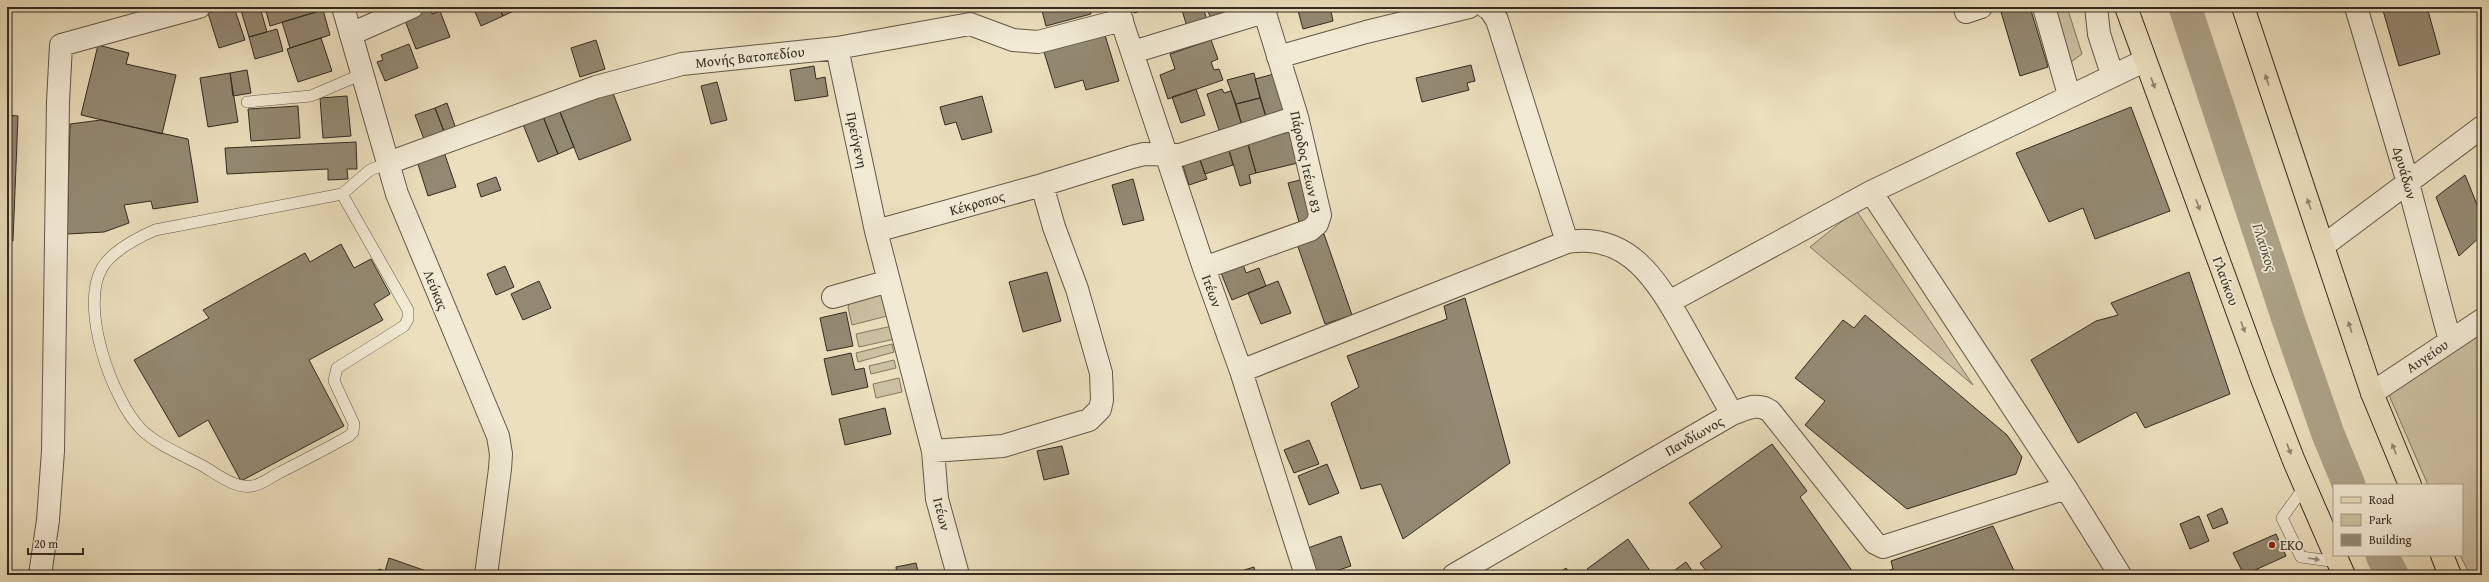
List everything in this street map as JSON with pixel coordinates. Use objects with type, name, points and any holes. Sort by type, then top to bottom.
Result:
[{"type":"main road","name":"Γλαύκου","points":[[2126,7],[2144,60],[2262,379],[2305,486],[2333,550]]},
{"type":"main road","points":[[2243,7],[2372,393],[2410,484]]},
{"type":"main road","points":[[2442,556],[2450,575]]},
{"type":"street","points":[[40,575],[48,520],[53,451],[58,102],[61,45],[199,7]]},
{"type":"street","name":"Λεύκας","points":[[343,7],[388,163],[413,234],[498,436],[501,454],[500,469],[490,533],[486,575]]},
{"type":"street","points":[[351,34],[412,7]]},
{"type":"street","points":[[1278,57],[1366,32],[1469,7]]},
{"type":"street","points":[[1486,7],[1489,8],[1497,20],[1567,242]]},
{"type":"street","points":[[2044,7],[2069,95]]},
{"type":"street","points":[[2096,7],[2100,40],[2112,74]]},
{"type":"street","name":"Δρυάδων","points":[[2356,7],[2408,183],[2450,341]]},
{"type":"street","points":[[1133,52],[1264,10]]},
{"type":"street","name":"Πάροδος Ιτέων 83","points":[[1204,268],[1310,230],[1317,224],[1320,215],[1296,117],[1264,10]]},
{"type":"street","name":"Ιτέων","points":[[1119,14],[1133,52],[1204,268],[1241,371],[1306,575]]},
{"type":"street","name":"Μονής Βατοπεδίου","points":[[388,163],[596,88],[682,64],[837,48],[970,24],[1013,40],[1038,42],[1119,14]]},
{"type":"street","name":"Πρεύγενη","points":[[837,48],[876,231]]},
{"type":"street","points":[[1669,302],[1871,192],[2112,74],[2144,60]]},
{"type":"street","name":"Κέκροπος","points":[[876,231],[1042,185],[1132,157],[1167,154],[1180,155],[1296,117]]},
{"type":"street","points":[[2324,246],[2482,127]]},
{"type":"street","points":[[876,231],[934,452],[1003,446],[1089,420],[1100,409],[1103,387],[1101,374],[1077,289],[1054,227],[1042,185]]},
{"type":"street","points":[[1871,192],[2066,488],[2120,575]]},
{"type":"street","name":"Πανδίωνος","points":[[1241,371],[1567,242],[1593,240],[1620,249],[1650,274],[1669,302],[1732,414],[1462,573]]},
{"type":"street","points":[[832,297],[889,281]]},
{"type":"street","name":"Αυγείου","points":[[2372,393],[2482,320]]},
{"type":"street","points":[[1732,414],[1757,406],[1770,411],[1876,543],[1883,547],[2066,488]]},
{"type":"street","name":"Ιτέων","points":[[934,452],[936,499],[958,575]]},
{"type":"lane","points":[[247,102],[311,96],[362,74]]},
{"type":"lane","points":[[342,194],[408,310],[408,319],[404,326],[337,368],[334,382],[354,424],[354,432],[251,487],[232,483],[146,434],[131,416],[120,397],[107,368],[101,347],[94,310],[96,287],[103,266],[129,244],[155,230],[342,194],[370,170],[388,163]]},
{"type":"lane","points":[[2305,486],[2282,518],[2301,557],[2338,561]]},
{"type":"green space","points":[[2050,7],[2067,7],[2082,54],[2068,64]]},
{"type":"green space","points":[[1856,210],[1973,385],[1810,247]]},
{"type":"green space","points":[[885,289],[891,315],[852,325],[848,307],[852,298]]},
{"type":"green space","points":[[892,326],[895,339],[859,347],[856,334]]},
{"type":"green space","points":[[2482,330],[2482,575],[2470,575],[2460,556],[2463,556],[2463,484],[2428,484],[2389,395],[2398,386]]},
{"type":"green space","points":[[892,344],[894,352],[858,362],[856,353]]},
{"type":"green space","points":[[894,360],[896,368],[871,374],[869,366]]},
{"type":"green space","points":[[899,378],[902,392],[876,398],[873,384]]},
{"type":"building","points":[[227,7],[234,7],[245,40],[219,48],[208,13]]},
{"type":"building","points":[[240,7],[260,7],[267,32],[249,37]]},
{"type":"building","points":[[265,7],[314,7],[316,12],[270,26]]},
{"type":"building","points":[[473,7],[499,7],[503,16],[481,26]]},
{"type":"building","points":[[499,7],[517,7],[518,9],[503,16]]},
{"type":"building","points":[[1041,7],[1090,7],[1091,14],[1046,26]]},
{"type":"building","points":[[1132,7],[1154,7],[1134,13]]},
{"type":"building","points":[[1181,7],[1203,7],[1208,24],[1188,30]]},
{"type":"building","points":[[1206,7],[1247,7],[1213,23]]},
{"type":"building","points":[[1297,7],[1330,7],[1333,21],[1303,29]]},
{"type":"building","points":[[2018,7],[2030,7],[2048,67],[2020,76],[2001,12]]},
{"type":"building","points":[[2382,7],[2427,7],[2440,54],[2399,66]]},
{"type":"building","points":[[431,8],[432,14],[440,11],[450,37],[416,49],[404,18]]},
{"type":"building","points":[[323,10],[330,35],[290,48],[282,22]]},
{"type":"building","points":[[277,29],[283,51],[255,59],[249,37]]},
{"type":"building","points":[[1105,35],[1119,81],[1086,90],[1083,80],[1055,88],[1044,52]]},
{"type":"building","points":[[321,38],[332,71],[298,82],[287,49]]},
{"type":"building","points":[[596,40],[605,69],[580,77],[571,48]]},
{"type":"building","points":[[1211,40],[1218,59],[1211,62],[1214,70],[1219,69],[1223,80],[1168,99],[1160,75],[1175,69],[1170,54]]},
{"type":"building","points":[[409,44],[418,68],[385,81],[377,62],[383,60],[381,55]]},
{"type":"building","points":[[98,45],[129,53],[126,64],[176,75],[162,134],[81,115]]},
{"type":"building","points":[[1471,65],[1475,81],[1467,83],[1469,90],[1422,102],[1416,78]]},
{"type":"building","points":[[814,66],[816,79],[825,77],[828,96],[795,101],[790,70]]},
{"type":"building","points":[[247,70],[251,93],[233,96],[230,73]]},
{"type":"building","points":[[230,73],[238,122],[208,127],[200,78]]},
{"type":"building","points":[[1254,73],[1260,98],[1236,104],[1227,80]]},
{"type":"building","points":[[1278,73],[1289,114],[1267,120],[1255,79]]},
{"type":"building","points":[[717,82],[727,120],[711,124],[701,86]]},
{"type":"building","points":[[611,88],[631,140],[579,160],[558,107]]},
{"type":"building","points":[[1196,89],[1205,115],[1181,123],[1172,97]]},
{"type":"building","points":[[1222,89],[1224,93],[1231,91],[1243,129],[1221,136],[1207,94]]},
{"type":"building","points":[[347,96],[351,136],[323,138],[320,98]]},
{"type":"building","points":[[982,96],[992,132],[962,140],[956,122],[945,125],[940,107]]},
{"type":"building","points":[[1260,98],[1267,120],[1243,129],[1236,104]]},
{"type":"building","points":[[447,103],[456,129],[445,134],[435,108]]},
{"type":"building","points":[[298,106],[300,138],[251,141],[248,109]]},
{"type":"building","points":[[558,107],[574,147],[558,154],[542,114]]},
{"type":"building","points":[[2131,107],[2170,211],[2095,239],[2083,208],[2049,222],[2016,153]]},
{"type":"building","points":[[435,108],[445,134],[425,142],[415,115]]},
{"type":"building","points":[[542,114],[558,154],[538,162],[522,122]]},
{"type":"building","points":[[7,115],[18,116],[13,241],[7,240]]},
{"type":"building","points":[[101,120],[188,139],[198,202],[153,209],[151,201],[124,205],[129,223],[104,232],[67,234],[70,124]]},
{"type":"building","points":[[1291,126],[1302,162],[1256,173],[1247,141]]},
{"type":"building","points":[[1247,141],[1256,173],[1249,175],[1251,183],[1240,186],[1228,147]]},
{"type":"building","points":[[356,142],[357,169],[347,169],[348,179],[328,180],[328,169],[227,174],[225,148]]},
{"type":"building","points":[[1228,147],[1233,165],[1205,174],[1199,157]]},
{"type":"building","points":[[444,152],[456,187],[428,196],[417,161]]},
{"type":"building","points":[[1199,157],[1207,179],[1189,185],[1182,162]]},
{"type":"building","points":[[2465,175],[2482,217],[2482,235],[2459,256],[2436,197]]},
{"type":"building","points":[[496,177],[501,190],[481,197],[477,184]]},
{"type":"building","points":[[1308,178],[1319,217],[1299,222],[1288,183]]},
{"type":"building","points":[[1133,179],[1144,220],[1123,225],[1112,185]]},
{"type":"building","points":[[1324,234],[1352,315],[1325,324],[1297,244]]},
{"type":"building","points":[[341,244],[354,268],[371,259],[390,294],[374,304],[383,320],[309,360],[344,426],[241,481],[208,420],[179,437],[134,360],[209,318],[203,310],[305,253],[310,262]]},
{"type":"building","points":[[1243,264],[1246,273],[1259,268],[1266,286],[1232,300],[1221,273]]},
{"type":"building","points":[[505,266],[514,287],[496,295],[487,274]]},
{"type":"building","points":[[1047,272],[1061,321],[1023,332],[1009,282]]},
{"type":"building","points":[[2189,272],[2230,394],[2145,428],[2136,412],[2078,443],[2031,360],[2096,321],[2118,315],[2111,303]]},
{"type":"building","points":[[539,281],[551,308],[523,320],[511,294]]},
{"type":"building","points":[[1278,281],[1291,313],[1261,324],[1248,293]]},
{"type":"building","points":[[1465,298],[1510,463],[1403,539],[1381,484],[1361,489],[1331,403],[1359,387],[1347,356],[1447,319],[1444,306]]},
{"type":"building","points":[[846,312],[853,346],[827,351],[820,318]]},
{"type":"building","points":[[1865,315],[2007,435],[2022,457],[2016,474],[1907,509],[1805,425],[1825,401],[1795,378],[1843,320],[1854,328]]},
{"type":"building","points":[[851,353],[855,370],[864,368],[868,387],[832,395],[824,359]]},
{"type":"building","points":[[885,408],[891,434],[845,445],[839,419]]},
{"type":"building","points":[[1309,440],[1319,464],[1294,473],[1284,450]]},
{"type":"building","points":[[1772,444],[1807,491],[1800,497],[1855,575],[1709,575],[1700,563],[1722,547],[1689,503]]},
{"type":"building","points":[[1062,446],[1069,474],[1044,480],[1037,451]]},
{"type":"building","points":[[1327,464],[1339,493],[1309,505],[1298,476]]},
{"type":"building","points":[[2222,508],[2228,523],[2213,529],[2207,515]]},
{"type":"building","points":[[2199,516],[2209,541],[2190,549],[2180,524]]},
{"type":"building","points":[[1993,526],[2016,575],[1875,575],[1893,569],[1891,561]]},
{"type":"building","points":[[2276,534],[2286,556],[2244,575],[2233,553]]},
{"type":"building","points":[[1341,536],[1351,566],[1324,575],[1318,575],[1308,548]]},
{"type":"building","points":[[1628,539],[1653,575],[1591,575],[1587,569]]},
{"type":"building","points":[[389,558],[432,573],[431,575],[377,575],[379,569],[385,571]]},
{"type":"building","points":[[1686,562],[1695,575],[1668,575]]},
{"type":"building","points":[[916,563],[919,575],[897,575],[896,567]]},
{"type":"building","points":[[1254,567],[1256,575],[1228,575]]},
{"type":"building","points":[[1566,568],[1571,575],[1556,575]]},
{"type":"waterway","name":"Γλαύκος","points":[[2185,7],[2289,322],[2328,434],[2349,484]]},
{"type":"waterway","name":"Γλαύκος","points":[[2382,556],[2392,575]]},
{"type":"place","name":"EKO","points":[[2272,545]]}]
